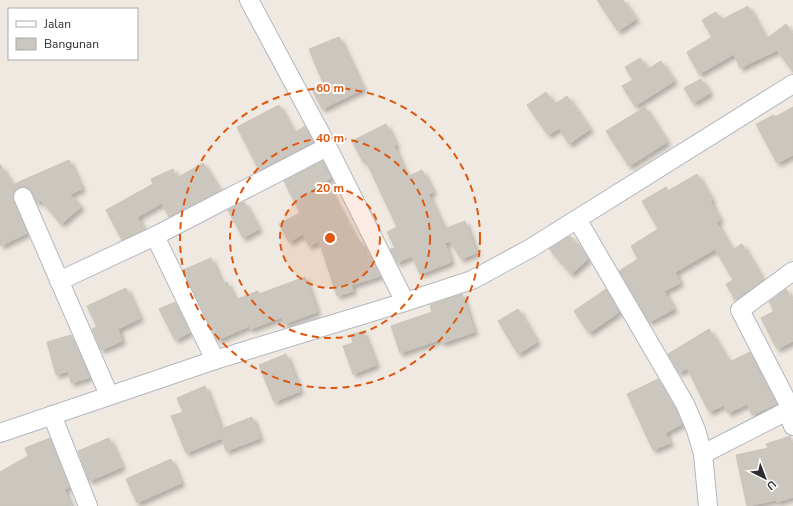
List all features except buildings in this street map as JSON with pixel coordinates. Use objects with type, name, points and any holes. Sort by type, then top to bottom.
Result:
[{"type":"street","points":[[249,0],[327,147],[405,302]]},
{"type":"street","points":[[0,433],[215,360],[472,280],[531,248],[793,84]]},
{"type":"street","points":[[59,281],[155,236],[327,147]]},
{"type":"street","points":[[23,197],[110,395]]},
{"type":"street","points":[[577,219],[685,404],[696,430],[702,454],[708,506]]},
{"type":"street","points":[[155,236],[215,360]]},
{"type":"street","points":[[702,454],[790,418],[790,407],[734,314],[793,271]]},
{"type":"street","points":[[52,415],[88,506]]}]
